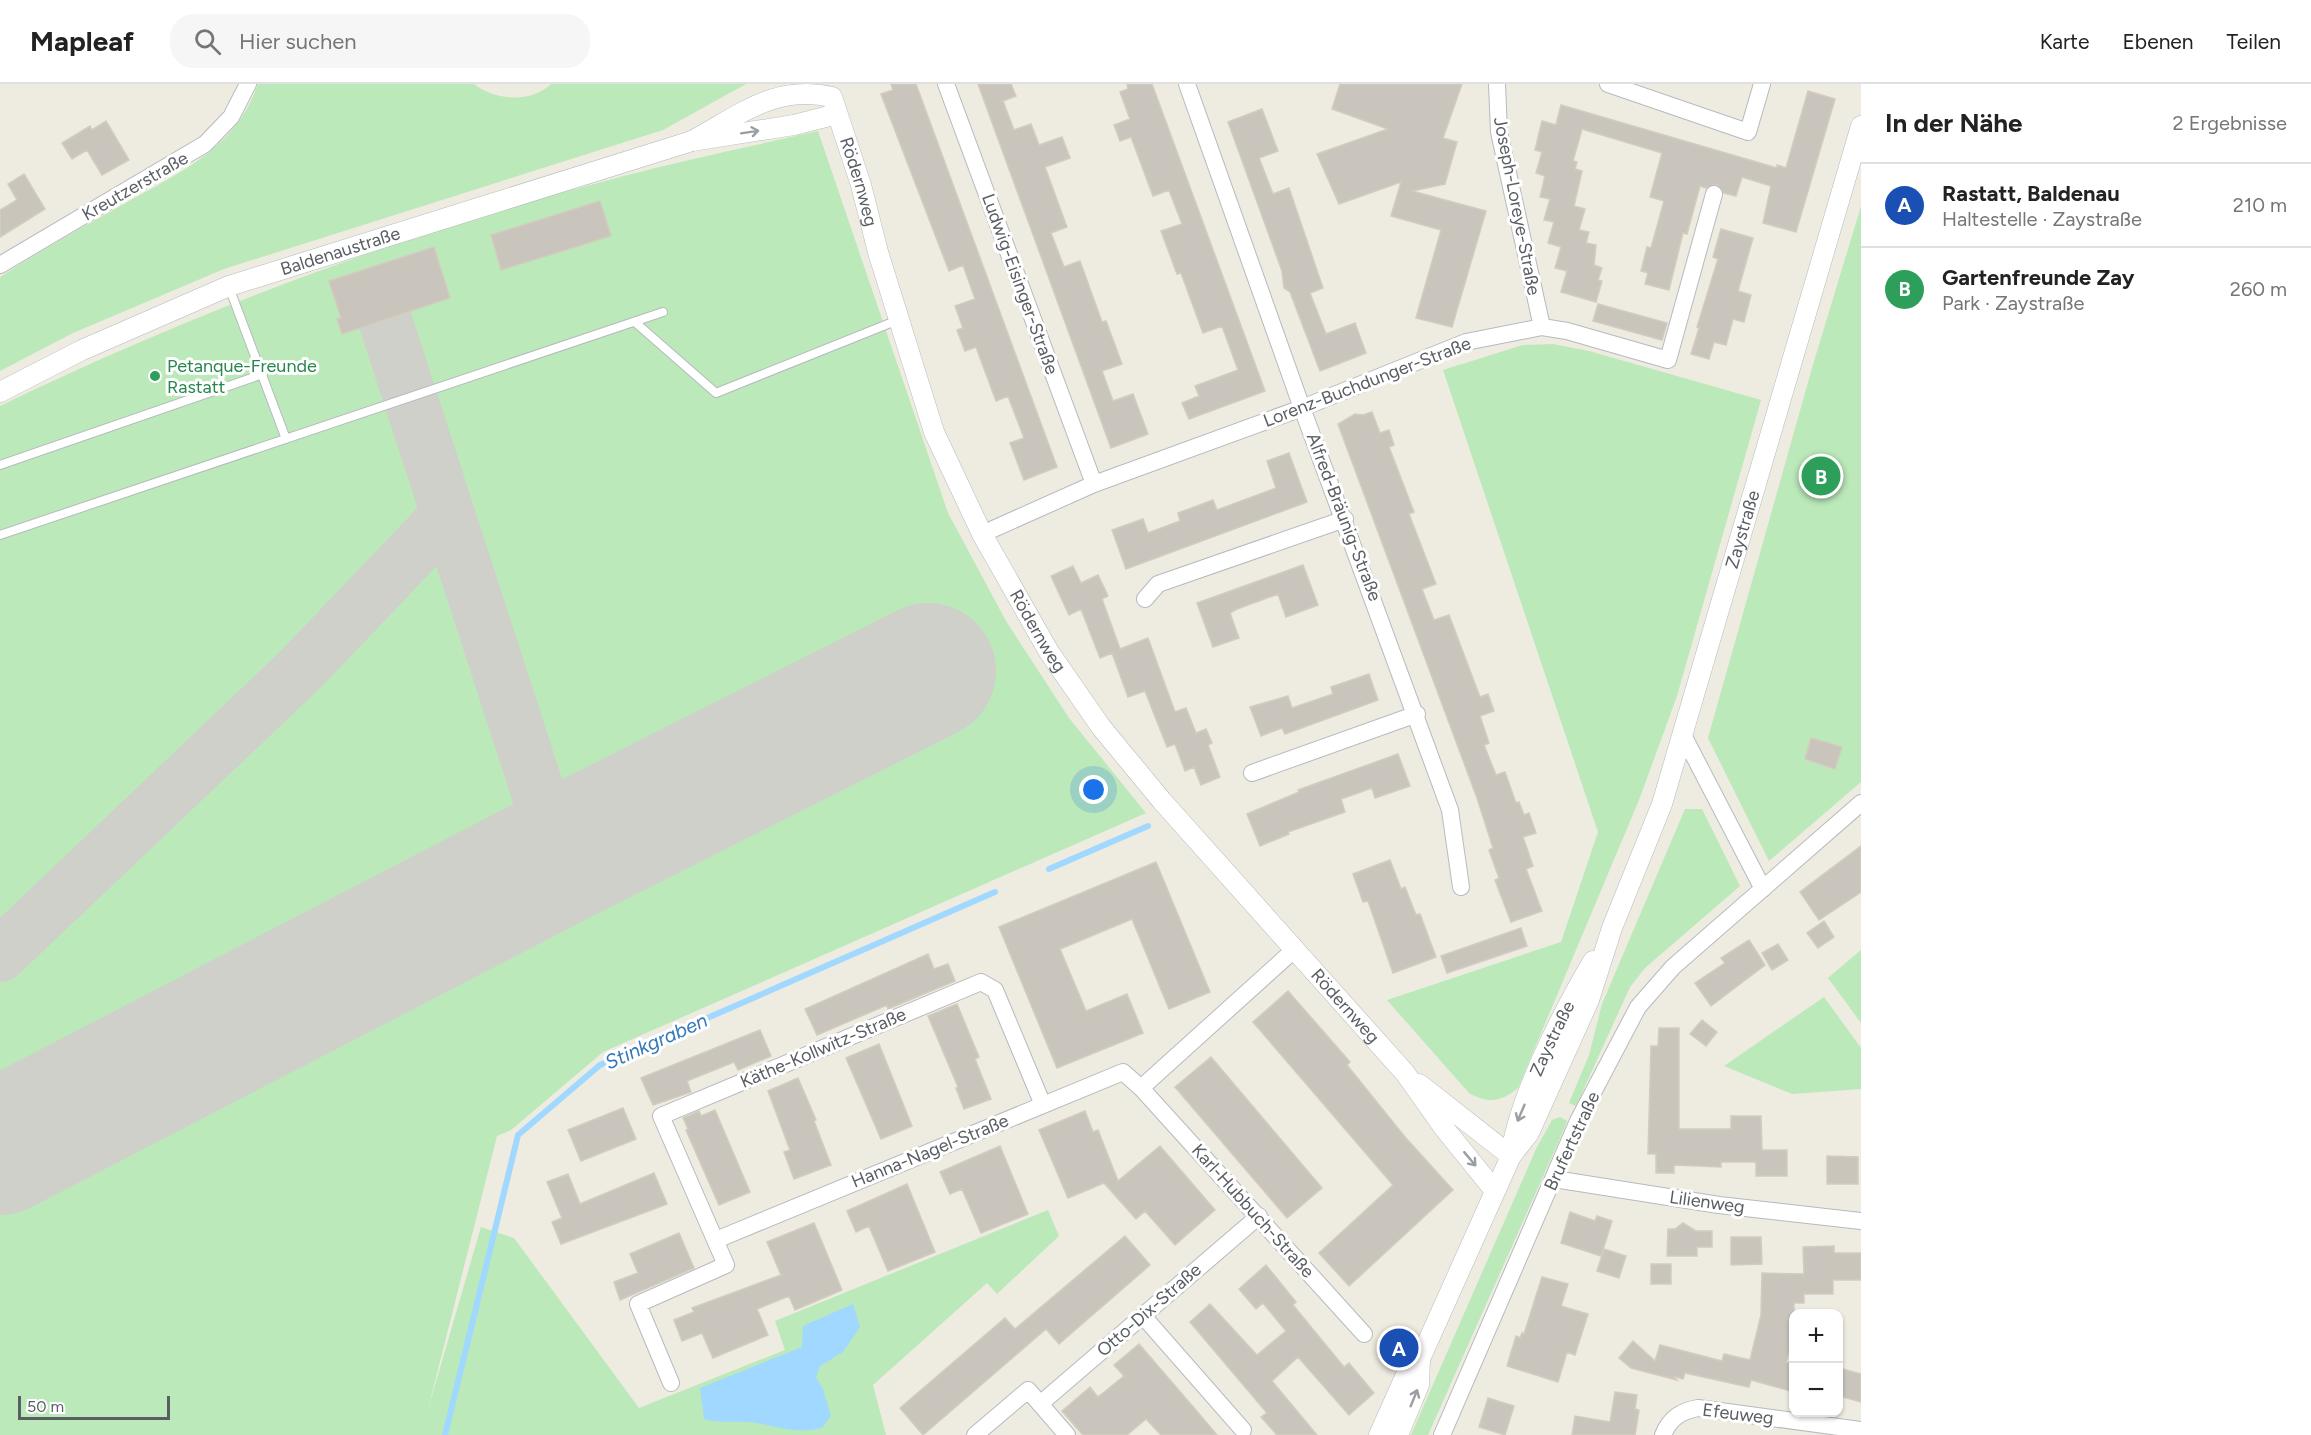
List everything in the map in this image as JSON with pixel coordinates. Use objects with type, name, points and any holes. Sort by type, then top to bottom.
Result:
[{"type":"street","name":"Kreutzerstraße","points":[[0,265],[206,144],[231,117],[248,84]]},
{"type":"street","points":[[765,102],[775,84]]},
{"type":"street","name":"Ludwig-Eisinger-Straße","points":[[946,84],[1094,484]]},
{"type":"street","name":"Alfred-Bräunig-Straße","points":[[1187,84],[1302,408],[1417,714],[1450,810],[1461,887]]},
{"type":"street","name":"Joseph-Loreye-Straße","points":[[1497,84],[1499,132],[1542,327]]},
{"type":"street","points":[[1608,84],[1748,132],[1762,84]]},
{"type":"street","name":"Baldenaustraße","points":[[692,141],[765,102],[796,93],[811,92],[831,95]]},
{"type":"street","name":"Baldenaustraße","points":[[0,392],[82,350],[229,286],[692,141],[794,125],[831,95]]},
{"type":"street","name":"Rödernweg","points":[[831,95],[861,185],[898,320],[933,432],[982,534],[1049,652],[1101,727],[1162,801],[1405,1073],[1444,1128],[1496,1191]]},
{"type":"street","name":"Zaystraße","points":[[1379,1435],[1405,1377],[1420,1359],[1511,1156],[1529,1133],[1589,1000],[1612,928],[1643,854],[1683,735],[1861,126]]},
{"type":"street","name":"Lorenz-Buchdunger-Straße","points":[[982,534],[1094,484],[1302,408],[1466,342],[1542,327],[1567,331],[1668,360],[1714,194]]},
{"type":"street","points":[[1145,599],[1158,584],[1345,519]]},
{"type":"street","points":[[1252,773],[1417,714]]},
{"type":"street","points":[[1683,735],[1763,889]]},
{"type":"street","name":"Brufertstraße","points":[[1442,1435],[1578,1121],[1638,1007],[1673,967],[1861,803]]},
{"type":"street","points":[[1141,1088],[1295,949]]},
{"type":"street","name":"Käthe-Kollwitz-Straße","points":[[716,1240],[661,1116],[981,981],[995,990],[1043,1105]]},
{"type":"street","name":"Hanna-Nagel-Straße","points":[[716,1240],[1123,1072],[1141,1088]]},
{"type":"street","name":"Rödernweg","points":[[1405,1073],[1511,1156]]},
{"type":"street","name":"Karl-Hubbuch-Straße","points":[[1141,1088],[1364,1334]]},
{"type":"street","name":"Lilienweg","points":[[1554,1179],[1719,1205],[1861,1221]]},
{"type":"street","name":"Otto-Dix-Straße","points":[[1040,1404],[1259,1216]]},
{"type":"street","points":[[671,1383],[638,1304],[726,1265],[716,1240]]},
{"type":"street","points":[[1143,1316],[1243,1430]]},
{"type":"street","name":"Zaystraße","points":[[1398,1435],[1419,1385],[1420,1359]]},
{"type":"street","points":[[975,1435],[1028,1390],[1058,1432]]},
{"type":"street","name":"Efeuweg","points":[[1663,1435],[1675,1417],[1684,1410],[1698,1408],[1861,1430]]},
{"type":"lane","points":[[229,286],[286,439]]},
{"type":"lane","points":[[0,535],[636,323],[663,312]]},
{"type":"lane","points":[[636,323],[716,393],[898,320]]},
{"type":"lane","points":[[0,465],[263,374]]},
{"type":"green space","points":[[258,84],[474,84],[492,94],[512,98],[533,95],[551,84],[746,84],[663,130],[224,269],[73,333],[0,371],[0,277],[164,182],[202,157],[220,143],[235,126],[248,107]]},
{"type":"green space","points":[[818,131],[948,513],[1006,621],[1069,718],[1146,813],[603,1052],[511,1130],[497,1136],[428,1409],[481,1227],[514,1238],[639,1408],[785,1350],[775,1321],[1048,1210],[1059,1236],[997,1294],[987,1283],[873,1385],[886,1435],[0,1435],[0,406],[151,337],[306,276],[385,248],[464,222],[624,176]]},
{"type":"green space","points":[[1861,206],[1861,782],[1769,861],[1708,738],[1812,368]]},
{"type":"green space","points":[[1553,344],[1589,351],[1761,400],[1677,696],[1639,800],[1518,1088],[1500,1099],[1488,1100],[1469,1093],[1387,1000],[1561,942],[1598,832],[1443,370],[1523,345]]},
{"type":"green space","points":[[1685,809],[1702,809],[1740,886],[1645,968],[1630,987],[1576,1106],[1569,1103],[1589,1055],[1602,1004]]},
{"type":"green space","points":[[1861,950],[1861,1023],[1828,978]]},
{"type":"green space","points":[[1824,997],[1861,1048],[1861,1089],[1792,1094],[1724,1066]]},
{"type":"green space","points":[[1560,1117],[1567,1121],[1565,1127],[1428,1435],[1411,1435],[1536,1149],[1552,1120]]},
{"type":"water","points":[[853,1304],[860,1327],[843,1352],[820,1366],[816,1377],[823,1389],[831,1416],[822,1428],[797,1430],[750,1422],[704,1419],[700,1388],[802,1347],[803,1326]]},
{"type":"building","points":[[891,84],[916,84],[1057,467],[1024,480],[1010,443],[1024,438],[1008,396],[996,401],[976,347],[965,351],[957,330],[963,328],[955,306],[975,299],[963,265],[949,271],[881,94],[893,90]]},
{"type":"building","points":[[978,84],[1011,84],[1016,96],[1003,101],[1014,130],[1031,124],[1039,145],[1062,137],[1070,158],[1045,167],[1067,227],[1051,233],[1064,267],[1080,261],[1102,322],[1106,321],[1122,364],[1102,371],[1113,401],[1133,394],[1148,434],[1111,448]]},
{"type":"building","points":[[1127,84],[1152,84],[1265,391],[1189,419],[1182,403],[1199,396],[1195,386],[1238,370],[1222,326],[1203,333],[1181,273],[1177,274],[1161,231],[1182,224],[1169,190],[1153,196],[1131,137],[1120,141],[1114,125],[1130,119],[1120,92],[1128,89]]},
{"type":"building","points":[[1340,84],[1462,84],[1443,138],[1457,142],[1445,184],[1412,191],[1486,211],[1452,327],[1416,318],[1441,230],[1391,216],[1401,182],[1339,204],[1317,154],[1388,129],[1332,109]]},
{"type":"building","points":[[1808,91],[1835,99],[1796,232],[1763,223],[1771,186],[1742,177],[1736,196],[1724,193],[1717,184],[1706,188],[1700,186],[1687,234],[1683,233],[1669,290],[1645,284],[1648,273],[1641,271],[1647,247],[1651,248],[1664,201],[1650,197],[1662,153],[1582,129],[1573,161],[1577,162],[1575,169],[1582,171],[1574,206],[1585,209],[1579,230],[1589,232],[1586,243],[1596,245],[1594,265],[1602,268],[1598,280],[1602,281],[1596,302],[1561,292],[1567,271],[1555,268],[1561,247],[1548,243],[1554,222],[1544,220],[1550,199],[1540,197],[1545,176],[1536,173],[1542,152],[1535,150],[1542,121],[1556,125],[1561,105],[1777,168],[1777,165],[1786,168]]},
{"type":"building","points":[[1262,109],[1278,151],[1259,158],[1273,194],[1289,188],[1323,288],[1310,293],[1326,334],[1355,323],[1366,353],[1320,371],[1290,292],[1284,288],[1282,271],[1228,122]]},
{"type":"building","points":[[106,121],[129,160],[102,175],[87,150],[72,159],[62,143],[90,126],[92,130]]},
{"type":"building","points":[[24,174],[45,209],[0,237],[0,210],[17,200],[8,184]]},
{"type":"building","points":[[600,201],[611,236],[501,270],[491,235]]},
{"type":"building","points":[[1721,229],[1753,238],[1738,291],[1751,295],[1744,322],[1733,319],[1726,345],[1714,342],[1709,359],[1691,354],[1718,259],[1713,257]]},
{"type":"building","points":[[434,247],[450,298],[342,334],[337,319],[341,318],[329,281]]},
{"type":"building","points":[[1598,304],[1667,323],[1662,340],[1593,321]]},
{"type":"building","points":[[1372,412],[1380,433],[1389,430],[1394,445],[1389,447],[1414,512],[1409,514],[1436,584],[1422,589],[1434,620],[1449,615],[1480,697],[1488,694],[1494,711],[1480,716],[1489,743],[1484,745],[1496,775],[1505,772],[1516,803],[1519,802],[1524,815],[1529,813],[1536,833],[1523,837],[1533,866],[1526,869],[1542,911],[1511,922],[1495,880],[1499,878],[1489,850],[1493,848],[1477,798],[1338,424],[1355,414],[1363,415]]},
{"type":"building","points":[[1289,453],[1307,502],[1126,569],[1112,530],[1143,519],[1148,533],[1180,521],[1178,513],[1213,500],[1217,510],[1276,488],[1267,461]]},
{"type":"building","points":[[1303,565],[1318,605],[1286,617],[1278,594],[1237,609],[1230,613],[1239,638],[1213,647],[1197,603]]},
{"type":"building","points":[[1073,566],[1081,583],[1098,575],[1108,596],[1102,599],[1120,649],[1148,638],[1175,712],[1186,708],[1196,733],[1206,729],[1212,743],[1208,745],[1220,777],[1201,785],[1194,767],[1185,771],[1175,744],[1167,747],[1145,691],[1128,697],[1112,653],[1100,658],[1081,609],[1069,615],[1051,576]]},
{"type":"building","points":[[1369,674],[1378,700],[1285,734],[1282,728],[1261,736],[1250,707],[1288,696],[1292,708],[1333,694],[1331,687]]},
{"type":"building","points":[[1811,738],[1842,747],[1835,769],[1805,759]]},
{"type":"building","points":[[1398,754],[1410,786],[1375,798],[1372,788],[1341,799],[1345,812],[1288,832],[1289,834],[1260,846],[1247,814],[1299,792],[1298,790]]},
{"type":"building","points":[[1861,846],[1861,892],[1819,920],[1800,892]]},
{"type":"building","points":[[1390,860],[1401,889],[1405,887],[1416,915],[1420,914],[1436,957],[1393,973],[1368,901],[1363,902],[1353,874]]},
{"type":"building","points":[[1156,862],[1210,992],[1169,1009],[1132,919],[1060,949],[1086,1011],[1127,994],[1143,1033],[1057,1068],[999,927]]},
{"type":"building","points":[[1824,921],[1834,937],[1818,948],[1807,933]]},
{"type":"building","points":[[1521,928],[1527,946],[1447,973],[1441,956]]},
{"type":"building","points":[[1749,940],[1765,965],[1711,1006],[1695,983],[1725,963],[1721,958]]},
{"type":"building","points":[[1778,944],[1788,960],[1772,970],[1762,953]]},
{"type":"building","points":[[928,954],[934,969],[948,964],[955,981],[888,1009],[887,1005],[817,1035],[805,1009]]},
{"type":"building","points":[[1288,991],[1350,1062],[1347,1065],[1405,1137],[1453,1190],[1349,1286],[1319,1253],[1393,1185],[1253,1022]]},
{"type":"building","points":[[957,1004],[979,1057],[975,1059],[991,1099],[964,1109],[956,1088],[958,1087],[928,1016]]},
{"type":"building","points":[[1702,1020],[1717,1032],[1706,1046],[1690,1034]]},
{"type":"building","points":[[1659,1028],[1679,1028],[1679,1129],[1731,1129],[1731,1116],[1761,1116],[1762,1150],[1787,1150],[1787,1176],[1756,1176],[1756,1162],[1721,1162],[1721,1167],[1674,1165],[1674,1173],[1656,1173],[1656,1154],[1648,1154],[1651,1046],[1658,1046]]},
{"type":"building","points":[[760,1030],[771,1056],[738,1070],[734,1062],[687,1081],[691,1092],[653,1105],[641,1078]]},
{"type":"building","points":[[879,1044],[912,1126],[881,1139],[846,1058]]},
{"type":"building","points":[[1211,1057],[1322,1188],[1287,1218],[1175,1087]]},
{"type":"building","points":[[798,1078],[816,1120],[814,1121],[831,1165],[794,1179],[784,1152],[790,1150],[768,1091]]},
{"type":"building","points":[[623,1108],[636,1139],[581,1161],[568,1130]]},
{"type":"building","points":[[715,1110],[750,1192],[719,1205],[686,1130],[688,1129],[683,1118],[699,1111],[701,1116]]},
{"type":"building","points":[[1085,1111],[1093,1132],[1098,1130],[1118,1181],[1160,1146],[1215,1210],[1175,1245],[1145,1211],[1136,1219],[1104,1183],[1068,1198],[1039,1130]]},
{"type":"building","points":[[1000,1146],[1028,1214],[981,1233],[962,1189],[950,1194],[940,1172]]},
{"type":"building","points":[[1827,1156],[1858,1157],[1858,1184],[1827,1184]]},
{"type":"building","points":[[654,1173],[667,1204],[561,1244],[552,1222],[562,1218],[547,1182],[568,1174],[580,1204]]},
{"type":"building","points":[[907,1184],[935,1252],[888,1271],[869,1226],[856,1232],[847,1211]]},
{"type":"building","points":[[1570,1212],[1595,1221],[1597,1216],[1612,1221],[1601,1256],[1561,1243]]},
{"type":"building","points":[[814,1223],[842,1290],[795,1310],[789,1296],[757,1309],[768,1335],[713,1358],[702,1333],[682,1341],[674,1320],[694,1312],[692,1308],[781,1275],[767,1242]]},
{"type":"building","points":[[1683,1223],[1696,1231],[1712,1231],[1712,1247],[1697,1247],[1697,1256],[1667,1256],[1668,1229],[1675,1229]]},
{"type":"building","points":[[679,1233],[694,1268],[620,1300],[614,1282],[638,1273],[630,1254]]},
{"type":"building","points":[[1125,1236],[1150,1265],[1059,1344],[1046,1329],[923,1435],[900,1408],[1005,1318],[1015,1329]]},
{"type":"building","points":[[1731,1237],[1761,1237],[1762,1264],[1731,1265]]},
{"type":"building","points":[[1834,1246],[1834,1253],[1861,1253],[1861,1280],[1833,1280],[1833,1294],[1804,1294],[1804,1303],[1794,1303],[1794,1309],[1789,1309],[1789,1352],[1786,1362],[1789,1363],[1789,1391],[1751,1380],[1749,1387],[1685,1373],[1683,1379],[1673,1376],[1677,1380],[1631,1368],[1619,1358],[1633,1341],[1655,1361],[1660,1345],[1722,1361],[1724,1354],[1750,1360],[1761,1315],[1762,1273],[1804,1274],[1803,1247]]},
{"type":"building","points":[[1604,1249],[1626,1256],[1619,1278],[1597,1271]]},
{"type":"building","points":[[1651,1264],[1671,1264],[1671,1284],[1651,1284]]},
{"type":"building","points":[[1266,1265],[1296,1302],[1293,1305],[1344,1367],[1349,1363],[1374,1393],[1349,1415],[1298,1357],[1272,1381],[1317,1435],[1277,1435],[1261,1417],[1267,1413],[1190,1322],[1210,1304],[1257,1355],[1286,1331],[1263,1303],[1256,1309],[1239,1289]]},
{"type":"building","points":[[1542,1277],[1568,1284],[1561,1306],[1588,1314],[1575,1355],[1567,1352],[1558,1382],[1507,1366],[1516,1336],[1520,1338],[1522,1333],[1524,1334]]},
{"type":"building","points":[[1139,1344],[1217,1435],[1161,1435],[1146,1419],[1127,1435],[1083,1435],[1062,1411],[1090,1387],[1098,1397],[1124,1376],[1114,1365]]},
{"type":"building","points":[[1843,1369],[1861,1374],[1861,1402],[1843,1397]]},
{"type":"building","points":[[1615,1392],[1637,1395],[1635,1409],[1639,1410],[1635,1435],[1572,1435],[1575,1416],[1610,1422]]},
{"type":"building","points":[[1488,1398],[1514,1406],[1505,1435],[1479,1427]]},
{"type":"waterway","name":"Stinkgraben","points":[[1049,869],[1148,826]]},
{"type":"waterway","name":"Stinkgraben","points":[[445,1435],[518,1135],[600,1065],[995,892]]},
{"type":"taxiway","points":[[385,320],[559,857]]},
{"type":"taxiway","points":[[0,955],[301,669],[448,515]]},
{"type":"runway","points":[[0,1147],[559,857],[928,671]]},
{"type":"place","name":"Petanque-Freunde Rastatt","points":[[155,376]]},
{"type":"place","name":"Gartenfreunde Zay","points":[[1821,476]]},
{"type":"place","name":"Rastatt, Baldenau","points":[[1399,1348]]}]
